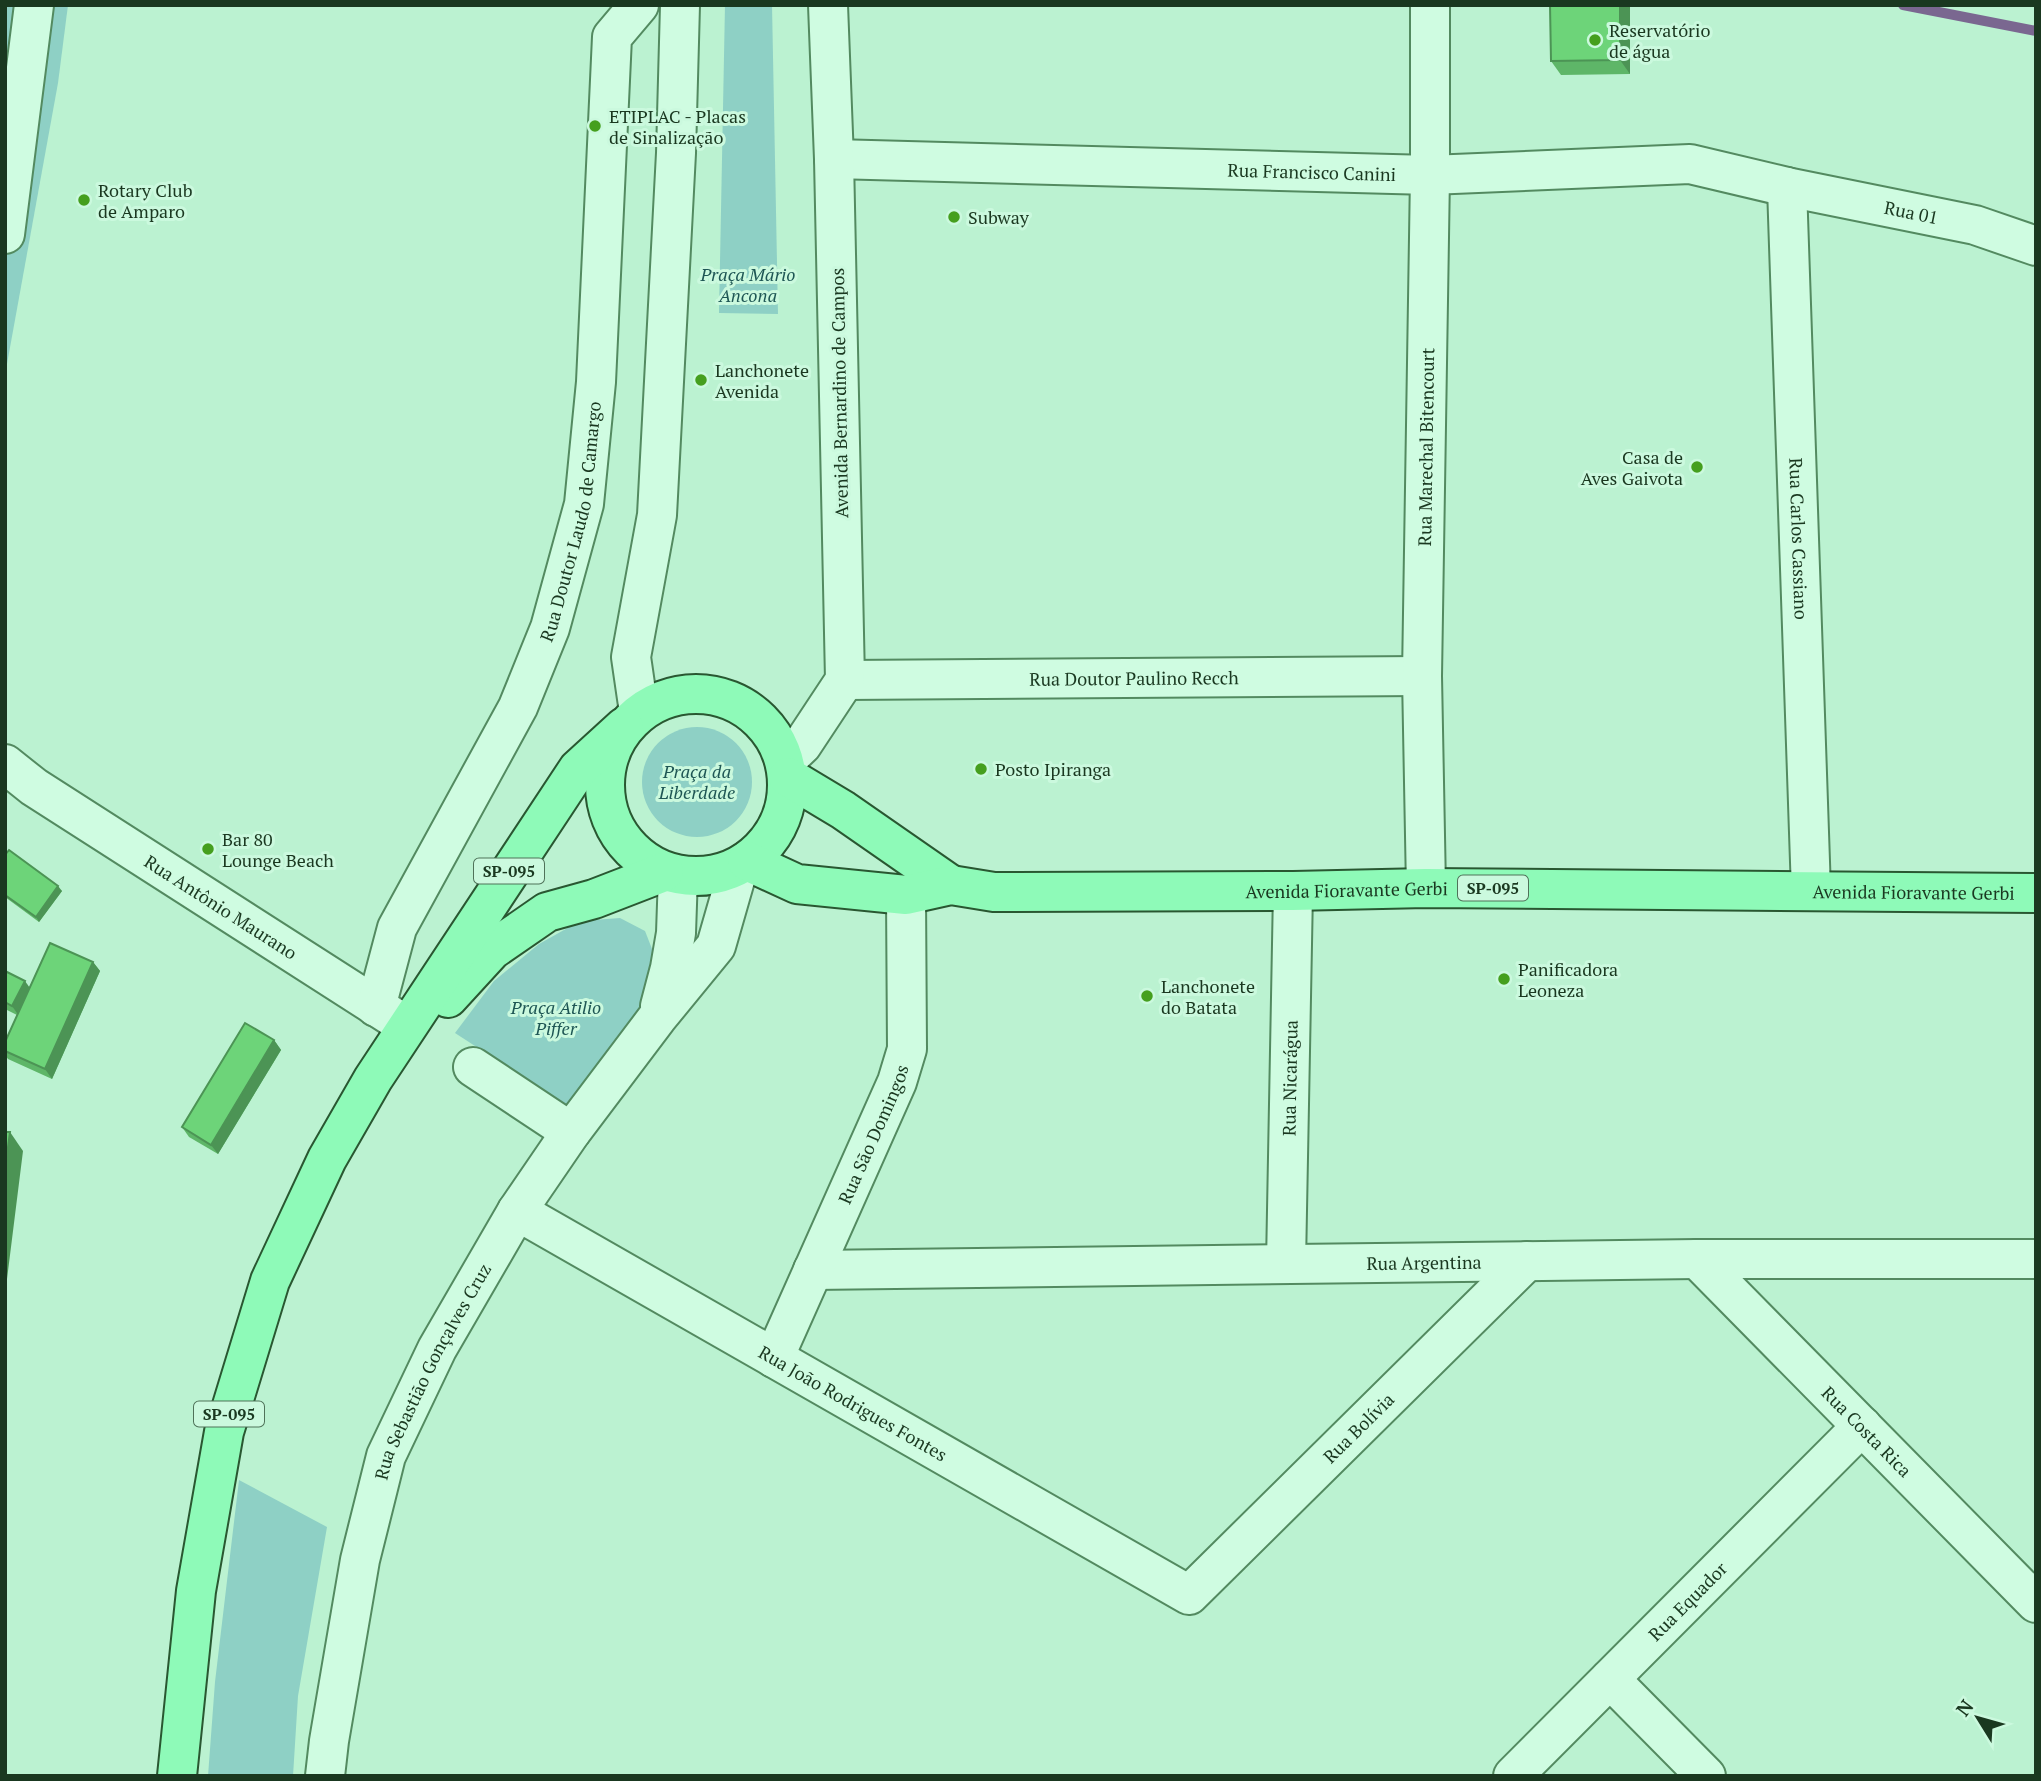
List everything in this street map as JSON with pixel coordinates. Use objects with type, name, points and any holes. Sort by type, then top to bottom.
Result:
[{"type":"main road","name":"SP-095","points":[[177,1776],[196,1591],[224,1432],[270,1281],[327,1159],[373,1079],[400,1022],[578,769],[631,719],[681,693],[726,697],[764,721],[787,769],[785,810],[770,839],[743,864],[709,876],[671,874],[547,912],[492,950],[400,1022]]},
{"type":"main road","points":[[631,719],[607,758],[604,793],[613,826],[634,854],[671,874]]},
{"type":"main road","name":"Avenida Fioravante Gerbi","points":[[787,769],[951,885]]},
{"type":"main road","name":"Avenida Fioravante Gerbi","points":[[743,864],[797,884],[906,895],[951,885],[994,892],[1426,888],[2036,893]]},
{"type":"street","points":[[5,234],[34,5]]},
{"type":"street","name":"Rua Doutor Laudo de Camargo","points":[[400,1022],[397,928],[519,707],[550,628],[584,505],[596,382],[612,37],[639,5]]},
{"type":"street","points":[[631,719],[631,657],[657,515],[680,5]]},
{"type":"street","name":"Avenida Bernardino de Campos","points":[[828,5],[834,159],[845,680]]},
{"type":"street","name":"Rua Marechal Bitencourt","points":[[1426,888],[1422,676],[1430,5]]},
{"type":"street","name":"Rua Francisco Canini","points":[[834,159],[1430,175],[1690,164],[1787,187]]},
{"type":"street","name":"Rua 01","points":[[1787,187],[1975,225],[2036,246]]},
{"type":"street","name":"Rua Carlos Cassiano","points":[[1787,187],[1811,891]]},
{"type":"street","name":"Rua Doutor Paulino Recch","points":[[845,680],[1422,676]]},
{"type":"street","points":[[787,769],[845,680]]},
{"type":"street","name":"Rua Antônio Maurano","points":[[15,781],[400,1022]]},
{"type":"street","name":"Rua Sebastião Gonçalves Cruz","points":[[326,1776],[329,1741],[360,1560],[386,1456],[438,1349],[517,1211],[571,1132],[657,1018],[716,946],[743,864]]},
{"type":"street","points":[[657,1018],[676,933],[671,874]]},
{"type":"street","name":"Rua Nicarágua","points":[[1286,1264],[1293,891]]},
{"type":"street","name":"Rua São Domingos","points":[[774,1358],[897,1082],[907,1049],[906,895]]},
{"type":"street","points":[[473,1067],[571,1132]]},
{"type":"street","name":"Rua João Rodrigues Fontes","points":[[517,1211],[1189,1595]]},
{"type":"street","name":"Rua Argentina","points":[[813,1270],[1697,1259],[2036,1259]]},
{"type":"street","name":"Rua Costa Rica","points":[[1697,1259],[2036,1604]]},
{"type":"street","name":"Rua Bolívia","points":[[1189,1595],[1527,1261]]},
{"type":"street","name":"Rua Equador","points":[[1513,1776],[1861,1426]]},
{"type":"street","points":[[1610,1679],[1706,1776]]},
{"type":"green space","points":[[5,5],[68,5],[58,83],[5,375]]},
{"type":"green space","name":"Praça Mário Ancona","points":[[725,5],[772,5],[778,314],[719,313]]},
{"type":"green space","name":"Praça da Liberdade","points":[[697,727],[718,731],[736,743],[748,761],[752,782],[748,803],[736,821],[718,833],[697,837],[676,833],[658,821],[646,803],[642,782],[646,761],[658,743],[676,731]]},
{"type":"green space","name":"Praça Atilio Piffer","points":[[620,918],[645,931],[654,954],[645,1014],[570,1108],[455,1033],[494,981],[539,944],[580,921]]},
{"type":"green space","points":[[239,1480],[327,1527],[298,1696],[293,1776],[208,1776],[215,1682]]},
{"type":"building","name":"Reservatório de água","points":[[1550,5],[1620,5],[1620,60],[1551,61]]},
{"type":"building","points":[[9,850],[58,886],[36,917],[5,895],[5,855]]},
{"type":"building","points":[[50,943],[93,962],[45,1069],[5,1051],[5,1042]]},
{"type":"building","points":[[5,971],[25,981],[12,1006],[5,1002]]},
{"type":"building","points":[[245,1023],[274,1040],[211,1145],[182,1127]]},
{"type":"building","points":[[5,1132],[10,1132],[5,1170]]},
{"type":"waterway","points":[[1903,5],[2036,31]]},
{"type":"place","name":"Reservatório de água","points":[[1595,40]]},
{"type":"place","name":"ETIPLAC - Placas de Sinalização","points":[[595,126]]},
{"type":"place","name":"Rotary Club de Amparo","points":[[84,200]]},
{"type":"place","name":"Subway","points":[[954,217]]},
{"type":"place","name":"Lanchonete Avenida","points":[[701,380]]},
{"type":"place","name":"Casa de Aves Gaivota","points":[[1697,467]]},
{"type":"place","name":"Posto Ipiranga","points":[[981,769]]},
{"type":"place","name":"Bar 80 Lounge Beach","points":[[208,849]]},
{"type":"place","name":"Panificadora Leoneza","points":[[1504,979]]},
{"type":"place","name":"Lanchonete do Batata","points":[[1147,996]]}]
